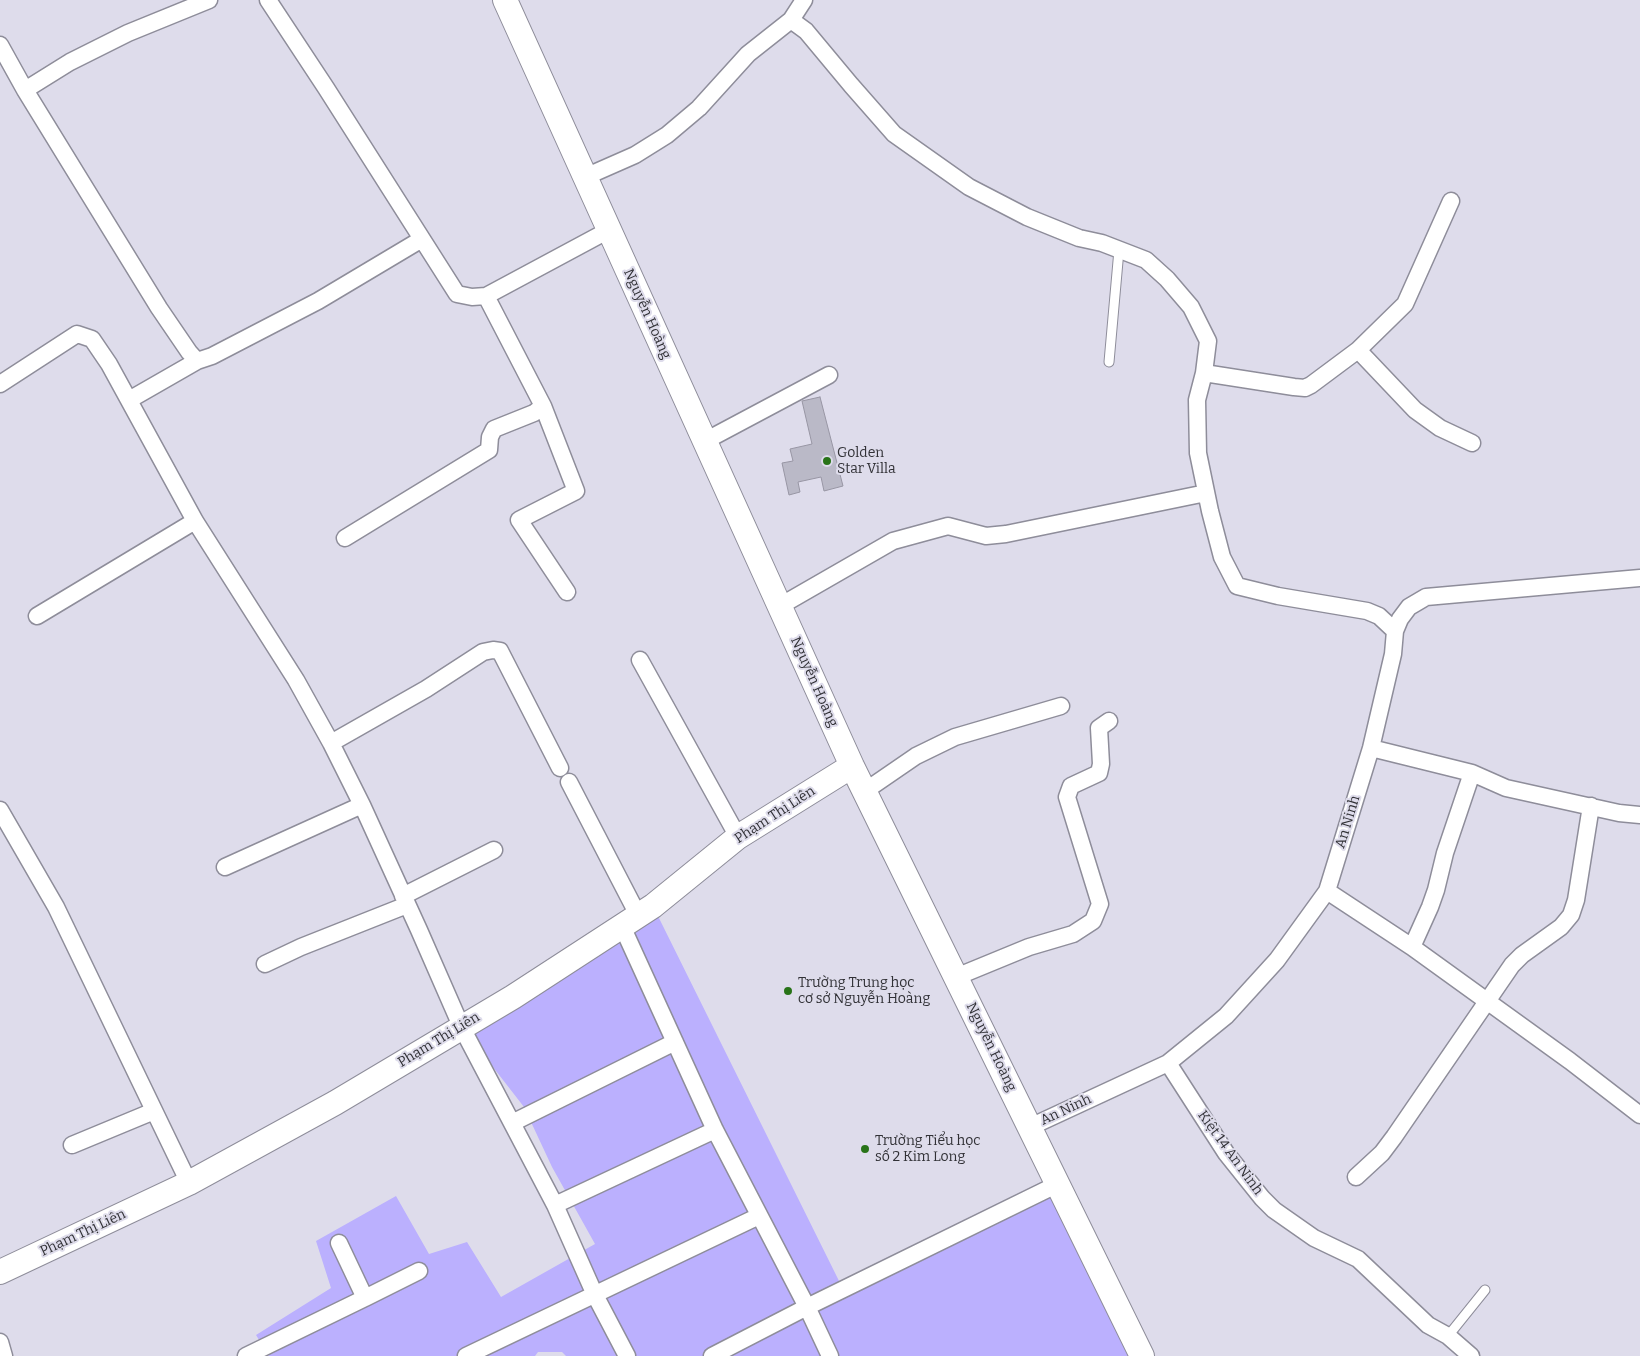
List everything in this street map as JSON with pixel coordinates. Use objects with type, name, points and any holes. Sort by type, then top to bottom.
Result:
[{"type":"street","points":[[25,90],[70,62],[128,33],[209,0]]},
{"type":"street","points":[[268,0],[457,294],[472,297],[486,296],[609,230]]},
{"type":"street","name":"Nguyễn Hoàng","points":[[505,0],[852,766],[1142,1356]]},
{"type":"street","points":[[585,177],[635,155],[667,135],[699,108],[748,54],[791,20],[804,0]]},
{"type":"street","points":[[791,20],[806,31],[894,134],[969,187],[1027,217],[1079,238],[1102,243],[1146,260],[1167,278],[1191,308],[1208,341],[1204,373],[1197,400],[1198,453],[1222,557],[1237,586],[1278,596],[1367,611],[1379,616],[1395,632]]},
{"type":"street","points":[[0,45],[25,90],[159,308],[197,361]]},
{"type":"street","points":[[1204,373],[1294,387],[1305,388],[1311,385],[1358,350],[1405,304],[1451,201]]},
{"type":"street","points":[[129,400],[197,361],[212,356],[318,301],[422,240]]},
{"type":"street","points":[[486,296],[543,406],[576,491],[519,520],[567,592]]},
{"type":"street","points":[[0,384],[77,334],[92,339],[110,364],[195,521],[296,680],[331,743],[362,805],[438,972],[460,1026],[555,1206],[595,1296],[627,1356]]},
{"type":"street","points":[[1358,350],[1414,410],[1440,428],[1472,443]]},
{"type":"street","points":[[705,441],[829,375]]},
{"type":"street","points":[[345,538],[489,450],[490,437],[494,429],[534,413],[543,406]]},
{"type":"street","points":[[780,606],[893,541],[948,526],[986,536],[1006,534],[1206,493]]},
{"type":"street","points":[[37,616],[195,521]]},
{"type":"street","name":"An Ninh","points":[[1030,1127],[1168,1063],[1226,1016],[1277,960],[1326,891],[1371,748],[1393,654],[1395,632],[1400,618],[1409,606],[1426,597],[1640,578]]},
{"type":"street","points":[[331,743],[426,689],[483,652],[493,650],[500,651],[560,768]]},
{"type":"street","points":[[640,660],[738,837]]},
{"type":"street","points":[[865,791],[916,756],[955,737],[1061,706]]},
{"type":"street","points":[[956,977],[1029,947],[1073,934],[1093,921],[1100,904],[1067,797],[1071,786],[1099,773],[1101,764],[1099,728],[1108,721]]},
{"type":"street","points":[[1371,748],[1472,773],[1506,788],[1591,806],[1619,814],[1640,815]]},
{"type":"street","name":"Phạm Thị Liên","points":[[0,1272],[190,1183],[335,1103],[460,1026],[513,997],[653,906],[738,837],[852,766]]},
{"type":"street","points":[[1412,947],[1436,890],[1472,773]]},
{"type":"street","points":[[569,782],[620,882],[630,920],[675,1042],[715,1130],[808,1307],[830,1356]]},
{"type":"street","points":[[225,868],[362,805]]},
{"type":"street","points":[[1356,1177],[1382,1153],[1394,1137],[1512,965],[1522,955],[1561,927],[1571,915],[1576,900],[1591,806]]},
{"type":"street","points":[[0,810],[56,907],[190,1183]]},
{"type":"street","points":[[265,964],[405,900],[494,850]]},
{"type":"street","points":[[1326,891],[1412,947],[1570,1061],[1640,1115]]},
{"type":"street","points":[[512,1123],[675,1042]]},
{"type":"street","name":"Kiệt 14 An Ninh","points":[[1168,1063],[1226,1153],[1274,1210],[1314,1238],[1358,1259],[1428,1324],[1448,1336],[1471,1356]]},
{"type":"street","points":[[72,1145],[154,1111]]},
{"type":"street","points":[[555,1206],[715,1130]]},
{"type":"street","points":[[712,1356],[1058,1184]]},
{"type":"street","points":[[466,1356],[759,1216]]},
{"type":"street","points":[[339,1244],[365,1298]]},
{"type":"street","points":[[246,1356],[419,1271]]},
{"type":"street","points":[[0,1342],[4,1356]]},
{"type":"lane","points":[[1109,362],[1119,250]]},
{"type":"lane","points":[[1448,1336],[1485,1290]]},
{"type":"shaded area","points":[[653,906],[845,1293],[1050,1191],[1132,1356],[566,1356],[562,1352],[538,1352],[535,1356],[269,1356],[256,1335],[331,1288],[316,1241],[396,1196],[429,1254],[467,1242],[501,1297],[595,1244],[552,1167],[524,1107],[461,1026]]},
{"type":"building","points":[[820,397],[843,486],[824,491],[821,477],[798,482],[800,492],[789,495],[782,463],[793,461],[790,449],[812,444],[802,401]]},
{"type":"place","name":"Golden Star Villa","points":[[827,461]]},
{"type":"place","name":"Trường Trung học cơ sở Nguyễn Hoàng","points":[[788,991]]},
{"type":"place","name":"Trường Tiểu học số 2 Kim Long","points":[[865,1149]]}]
